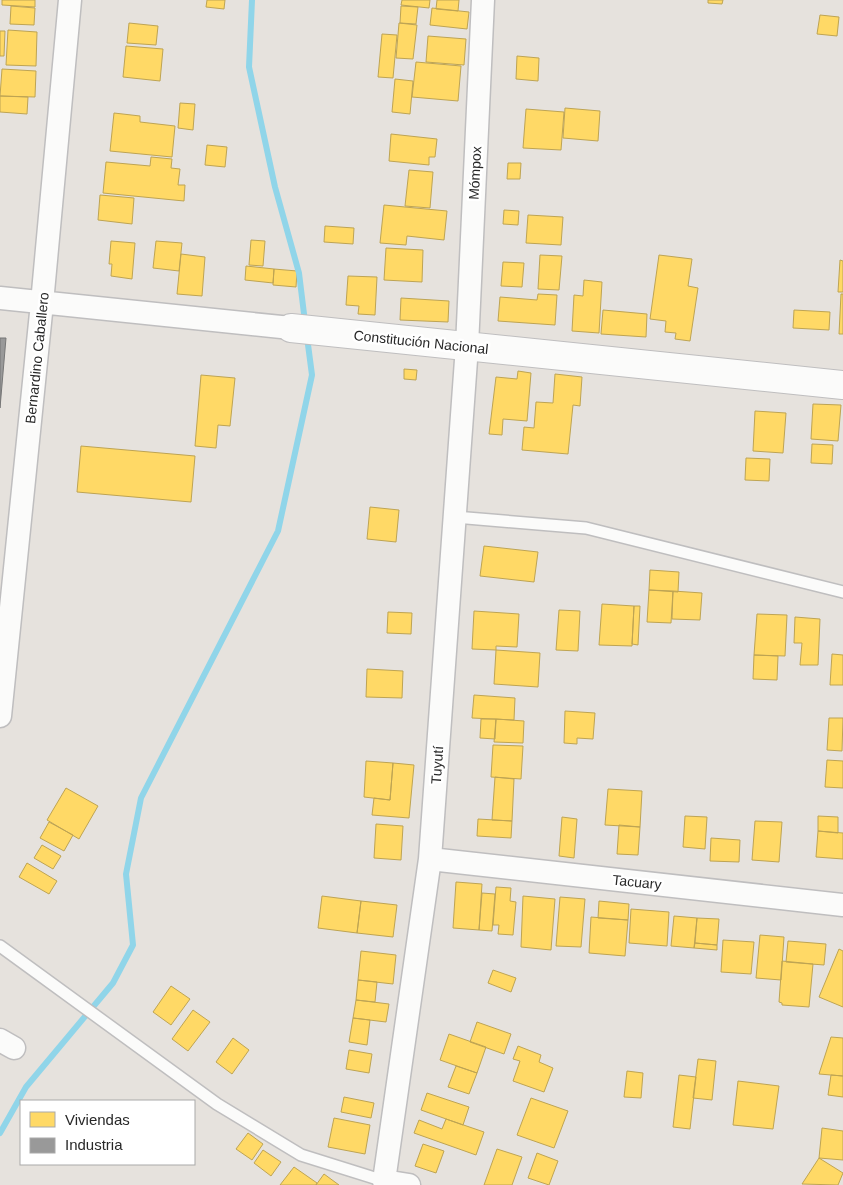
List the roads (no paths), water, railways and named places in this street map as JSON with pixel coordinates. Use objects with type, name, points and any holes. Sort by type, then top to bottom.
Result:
[{"type":"street","name":"Bernardino Caballero","points":[[0,716],[42,303],[70,0]]},
{"type":"street","name":"Mómpox","points":[[467,346],[483,0]]},
{"type":"street","name":"Constitución Nacional","points":[[0,298],[843,385]]},
{"type":"street","name":"Tuyutí","points":[[384,1183],[430,859],[467,346]]},
{"type":"street","name":"Tacuary","points":[[430,859],[843,905]]},
{"type":"street","points":[[384,1183],[409,1185]]},
{"type":"lane","points":[[455,517],[586,528],[843,592]]},
{"type":"lane","points":[[0,946],[217,1104],[301,1155],[384,1183]]},
{"type":"waterway","points":[[252,0],[249,67],[275,187],[299,273],[305,322]]},
{"type":"waterway","points":[[0,1133],[26,1087],[113,983],[133,945],[126,874],[141,798],[278,531],[312,375],[307,337]]}]
